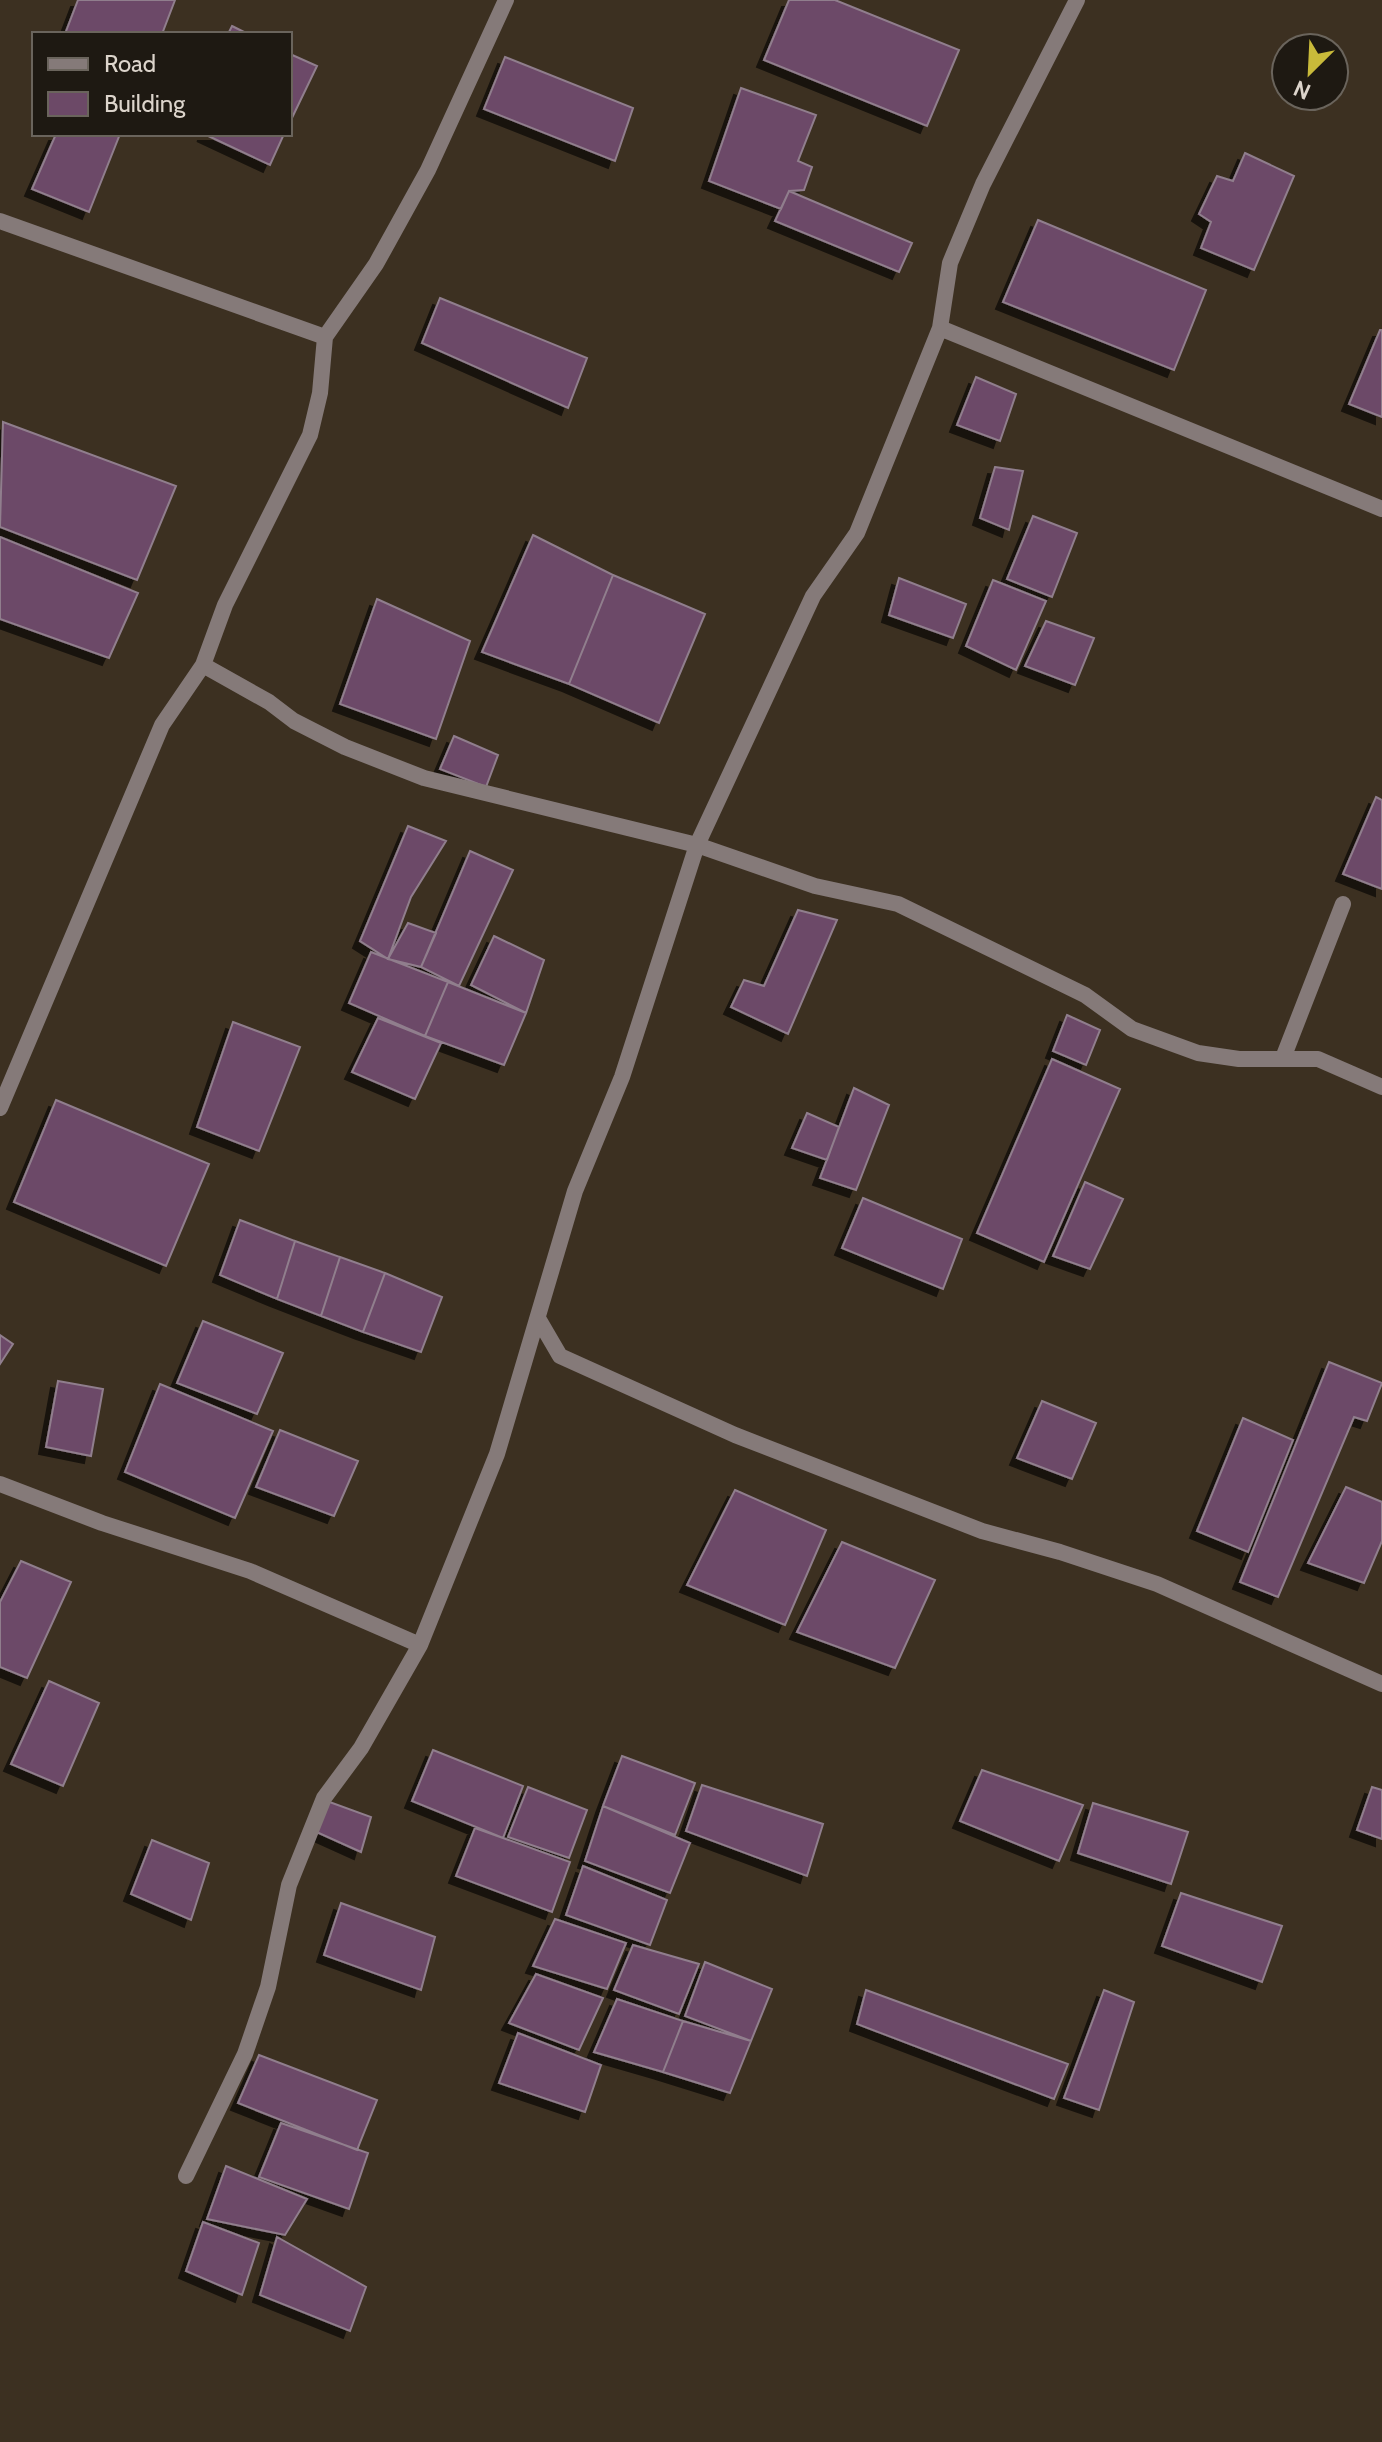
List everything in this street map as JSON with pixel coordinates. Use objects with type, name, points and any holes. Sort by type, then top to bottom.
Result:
[{"type":"street","points":[[0,1108],[162,725],[203,665],[225,605],[310,435],[320,393],[325,337],[376,264],[428,170],[506,0]]},
{"type":"street","points":[[186,2176],[245,2054],[268,1987],[289,1885],[324,1798],[361,1748],[420,1645],[497,1454],[575,1191],[622,1077],[697,845],[813,596],[857,533],[940,328],[950,263],[983,184],[1077,0]]},
{"type":"street","points":[[0,221],[325,337]]},
{"type":"street","points":[[940,328],[1382,509]]},
{"type":"street","points":[[203,665],[269,702],[294,721],[345,747],[424,778],[697,845],[815,886],[898,904],[1085,995],[1132,1029],[1198,1053],[1239,1059],[1318,1059],[1382,1087]]},
{"type":"street","points":[[1283,1058],[1343,904]]},
{"type":"street","points":[[539,1320],[560,1356],[735,1435],[982,1531],[1157,1584],[1382,1684]]},
{"type":"street","points":[[0,1484],[102,1523],[250,1571],[420,1645]]},
{"type":"building","points":[[78,0],[175,0],[163,32],[66,32]]},
{"type":"building","points":[[789,0],[835,0],[959,50],[927,126],[764,60]]},
{"type":"building","points":[[232,26],[244,32],[229,32]]},
{"type":"building","points":[[292,55],[317,66],[292,118]]},
{"type":"building","points":[[505,57],[633,108],[615,161],[484,109]]},
{"type":"building","points":[[741,88],[816,115],[798,161],[812,167],[804,190],[789,191],[781,209],[709,181]]},
{"type":"building","points":[[55,136],[119,136],[89,212],[32,189]]},
{"type":"building","points":[[208,136],[283,136],[270,165]]},
{"type":"building","points":[[1245,153],[1294,176],[1254,270],[1201,248],[1211,222],[1199,214],[1217,176],[1233,181]]},
{"type":"building","points":[[789,191],[912,243],[899,272],[775,221]]},
{"type":"building","points":[[1038,220],[1206,290],[1174,370],[1003,302]]},
{"type":"building","points":[[440,298],[587,358],[568,408],[422,343]]},
{"type":"building","points":[[1382,330],[1382,417],[1349,404]]},
{"type":"building","points":[[976,377],[1016,394],[1000,441],[957,425]]},
{"type":"building","points":[[3,422],[176,486],[137,580],[0,527]]},
{"type":"building","points":[[995,467],[1023,471],[1009,530],[980,518]]},
{"type":"building","points":[[1033,516],[1077,533],[1052,597],[1007,579]]},
{"type":"building","points":[[533,535],[613,575],[569,684],[482,652]]},
{"type":"building","points":[[0,537],[138,593],[109,658],[0,619]]},
{"type":"building","points":[[613,575],[705,614],[659,723],[569,684]]},
{"type":"building","points":[[899,578],[966,604],[953,638],[889,615]]},
{"type":"building","points":[[993,580],[1046,601],[1016,670],[966,646]]},
{"type":"building","points":[[377,599],[470,641],[436,739],[340,704]]},
{"type":"building","points":[[1046,621],[1094,638],[1075,685],[1025,666]]},
{"type":"building","points":[[454,736],[498,755],[486,787],[440,769]]},
{"type":"building","points":[[1376,797],[1382,800],[1382,889],[1343,874]]},
{"type":"building","points":[[408,826],[446,841],[411,897],[388,959],[360,941]]},
{"type":"building","points":[[470,851],[513,870],[459,986],[421,967]]},
{"type":"building","points":[[798,910],[837,920],[788,1034],[731,1007],[744,980],[764,986]]},
{"type":"building","points":[[408,923],[436,933],[421,967],[388,959]]},
{"type":"building","points":[[494,936],[544,960],[526,1013],[471,985]]},
{"type":"building","points":[[371,952],[448,982],[425,1036],[349,1003]]},
{"type":"building","points":[[448,982],[526,1013],[504,1065],[425,1036]]},
{"type":"building","points":[[1067,1015],[1100,1030],[1086,1065],[1053,1051]]},
{"type":"building","points":[[378,1018],[441,1043],[415,1099],[352,1072]]},
{"type":"building","points":[[233,1022],[300,1047],[259,1151],[197,1127]]},
{"type":"building","points":[[1052,1059],[1120,1089],[1044,1262],[977,1233]]},
{"type":"building","points":[[854,1088],[889,1105],[856,1190],[820,1178]]},
{"type":"building","points":[[56,1100],[209,1164],[166,1266],[14,1202]]},
{"type":"building","points":[[807,1113],[839,1127],[827,1160],[792,1148]]},
{"type":"building","points":[[1085,1182],[1123,1199],[1090,1269],[1053,1256]]},
{"type":"building","points":[[863,1198],[962,1239],[943,1289],[842,1248]]},
{"type":"building","points":[[240,1220],[295,1241],[277,1299],[220,1275]]},
{"type":"building","points":[[295,1241],[340,1257],[321,1316],[277,1299]]},
{"type":"building","points":[[340,1257],[385,1273],[363,1332],[321,1316]]},
{"type":"building","points":[[385,1273],[442,1297],[421,1352],[363,1332]]},
{"type":"building","points":[[203,1321],[283,1353],[257,1414],[177,1383]]},
{"type":"building","points":[[0,1335],[13,1344],[0,1364]]},
{"type":"building","points":[[1329,1362],[1382,1383],[1367,1421],[1354,1417],[1278,1597],[1240,1582]]},
{"type":"building","points":[[58,1381],[103,1389],[91,1456],[46,1447]]},
{"type":"building","points":[[160,1384],[273,1431],[235,1518],[125,1472]]},
{"type":"building","points":[[1042,1401],[1096,1423],[1072,1479],[1017,1458]]},
{"type":"building","points":[[1243,1418],[1293,1440],[1248,1552],[1197,1531]]},
{"type":"building","points":[[280,1430],[358,1461],[334,1516],[256,1487]]},
{"type":"building","points":[[1346,1487],[1382,1502],[1382,1541],[1364,1583],[1308,1563]]},
{"type":"building","points":[[735,1490],[826,1530],[785,1625],[687,1585]]},
{"type":"building","points":[[842,1542],[935,1580],[895,1668],[797,1632]]},
{"type":"building","points":[[21,1561],[71,1582],[27,1678],[0,1667],[0,1602]]},
{"type":"building","points":[[49,1681],[99,1703],[63,1786],[11,1764]]},
{"type":"building","points":[[433,1750],[523,1786],[503,1838],[412,1801]]},
{"type":"building","points":[[622,1756],[695,1783],[675,1835],[603,1806]]},
{"type":"building","points":[[982,1770],[1083,1805],[1059,1861],[960,1821]]},
{"type":"building","points":[[702,1785],[823,1824],[807,1876],[686,1831]]},
{"type":"building","points":[[528,1787],[587,1810],[569,1858],[508,1837]]},
{"type":"building","points":[[1372,1787],[1382,1790],[1382,1839],[1357,1830]]},
{"type":"building","points":[[324,1800],[371,1817],[361,1852],[312,1830]]},
{"type":"building","points":[[1093,1803],[1188,1832],[1171,1884],[1078,1853]]},
{"type":"building","points":[[603,1806],[690,1843],[670,1893],[585,1861]]},
{"type":"building","points":[[475,1828],[570,1862],[552,1912],[456,1876]]},
{"type":"building","points":[[152,1840],[209,1863],[191,1920],[131,1894]]},
{"type":"building","points":[[583,1866],[667,1900],[650,1945],[566,1915]]},
{"type":"building","points":[[1181,1893],[1282,1926],[1262,1982],[1162,1946]]},
{"type":"building","points":[[341,1903],[435,1937],[421,1990],[324,1955]]},
{"type":"building","points":[[555,1919],[626,1943],[607,1989],[533,1966]]},
{"type":"building","points":[[633,1945],[699,1964],[679,2014],[614,1990]]},
{"type":"building","points":[[705,1962],[772,1989],[751,2041],[685,2016]]},
{"type":"building","points":[[536,1974],[603,1998],[579,2050],[509,2023]]},
{"type":"building","points":[[866,1990],[1068,2064],[1054,2099],[857,2024]]},
{"type":"building","points":[[1104,1990],[1134,2002],[1099,2110],[1064,2098]]},
{"type":"building","points":[[617,1999],[683,2021],[663,2072],[594,2052]]},
{"type":"building","points":[[683,2021],[751,2041],[730,2093],[663,2072]]},
{"type":"building","points":[[518,2033],[601,2065],[585,2112],[499,2083]]},
{"type":"building","points":[[259,2055],[377,2100],[357,2150],[238,2103]]},
{"type":"building","points":[[281,2123],[368,2153],[349,2209],[259,2177]]},
{"type":"building","points":[[226,2166],[307,2199],[285,2235],[207,2219]]},
{"type":"building","points":[[203,2222],[259,2243],[242,2295],[186,2271]]},
{"type":"building","points":[[277,2237],[366,2287],[350,2331],[260,2295]]}]
